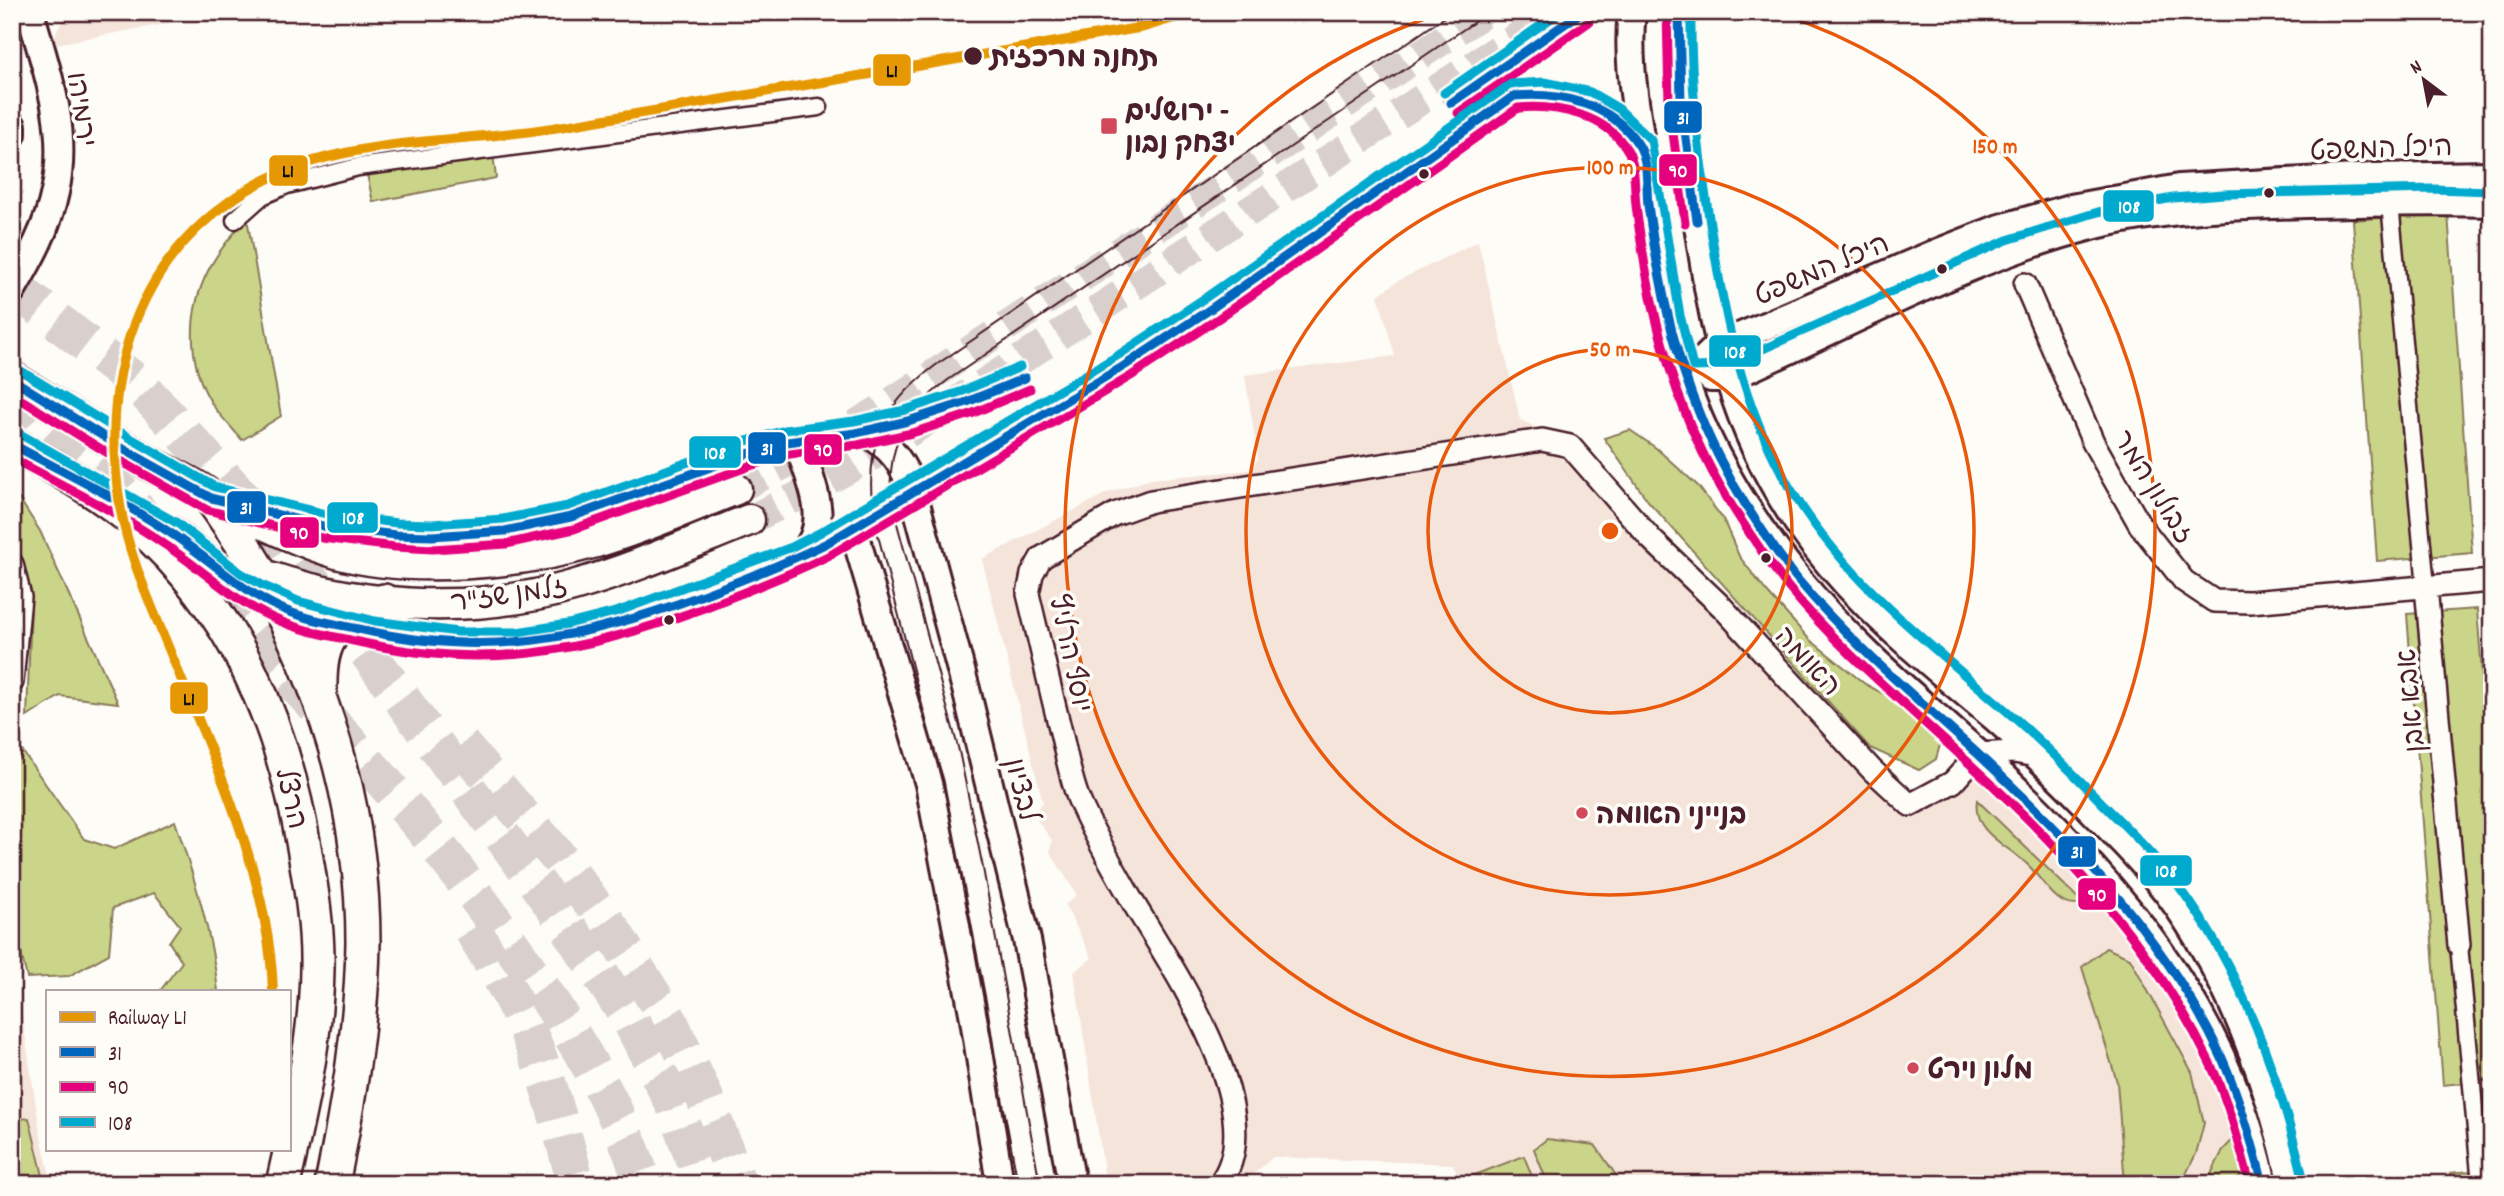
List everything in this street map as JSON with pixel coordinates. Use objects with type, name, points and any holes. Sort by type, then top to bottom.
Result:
[{"type":"main road","points":[[12,379],[116,444],[210,498]]},
{"type":"main road","name":"הרצל","points":[[12,444],[82,483],[139,525],[179,565],[213,606],[239,649],[279,741],[297,806],[307,866],[314,914],[317,970],[301,1099],[290,1145]]},
{"type":"main road","name":"זלמן שז\"ר","points":[[82,483],[224,560],[261,574],[345,596],[384,601],[468,603],[570,587],[611,574],[749,520]]},
{"type":"main road","name":"זלמן שז\"ר","points":[[210,498],[284,533],[340,554],[418,564],[514,558],[596,542],[736,489]]},
{"type":"main road","name":"הרצל","points":[[210,498],[261,574],[306,663],[323,705],[338,756],[351,817],[359,878],[362,976],[342,1133],[332,1184]]},
{"type":"main road","points":[[170,533],[234,583],[280,608]]},
{"type":"main road","points":[[323,705],[320,674],[323,648],[340,625],[384,601]]},
{"type":"main road","name":"הרצל","points":[[282,1179],[289,1150]]},
{"type":"street","name":"ירמיהו","points":[[12,290],[41,235],[59,171],[59,127],[30,12]]},
{"type":"street","points":[[1632,12],[1632,77],[1650,217],[1668,318],[1684,379],[1716,454],[1745,504],[1798,580],[1872,658],[2021,794],[2135,915],[2196,1006],[2229,1073],[2248,1122],[2263,1184]]},
{"type":"street","points":[[1679,12],[1679,65],[1686,143],[1709,301],[1728,378],[1755,449],[1771,481],[1822,555],[1848,586],[1885,624],[2036,756],[2136,855],[2168,894],[2196,936],[2236,1014],[2278,1126],[2292,1184]]},
{"type":"street","points":[[235,220],[262,197],[287,185],[358,167],[818,107]]},
{"type":"street","points":[[12,126],[12,134]]},
{"type":"street","name":"היכל המשפט","points":[[1684,379],[1718,346],[1997,229],[2113,198],[2179,188],[2276,181],[2492,175]]},
{"type":"street","name":"היכל המשפט","points":[[1684,379],[1728,378],[2012,251],[2100,225],[2175,210],[2224,206],[2433,201],[2492,203]]},
{"type":"street","name":"אבא אבן","points":[[2391,214],[2482,1184]]},
{"type":"street","name":"זבולון המר","points":[[2025,284],[2093,442],[2140,525],[2184,581],[2214,601],[2250,602],[2492,581]]},
{"type":"street","name":"לבציון","points":[[797,441],[865,432],[894,452],[904,468],[913,492],[966,689],[1027,940],[1072,1184]]},
{"type":"street","name":"יוסף הרליץ","points":[[1219,1184],[1233,1163],[1236,1134],[1221,1065],[1212,1040],[1181,981],[1131,897],[1079,800],[1028,594],[1032,573],[1041,558],[1059,547],[1115,514],[1151,502],[1542,440],[1570,446]]},
{"type":"street","points":[[210,498],[287,520],[344,531],[438,536],[491,532],[541,525],[567,518],[760,450],[797,441],[814,496],[818,520],[813,542],[797,558]]},
{"type":"street","name":"האומה","points":[[1570,446],[1651,539],[1722,607],[1872,770],[1910,805],[1953,782],[1978,754]]},
{"type":"street","name":"זלמן שז\"ר","points":[[280,608],[383,635],[457,644],[518,644],[623,623],[797,558],[853,528],[929,784],[973,1013],[1000,1184]]},
{"type":"street","points":[[12,564],[20,597],[12,682]]},
{"type":"street","points":[[1978,754],[2004,751],[2036,756]]},
{"type":"shaded area","points":[[67,12],[230,12],[50,45]]},
{"type":"shaded area","points":[[1478,241],[1520,419],[1570,446],[1910,805],[1978,754],[2171,965],[2263,1184],[1461,1184],[1453,1164],[1273,1157],[1242,1184],[1106,1184],[1074,972],[1092,958],[1065,905],[1077,895],[1050,852],[1052,840],[1032,813],[1043,803],[982,559],[1107,493],[1151,479],[1249,470],[1258,459],[1245,375],[1395,356],[1378,295],[1398,281]]},
{"type":"shaded area","points":[[12,949],[40,1132],[52,1184],[12,1184]]},
{"type":"green space","points":[[493,153],[496,178],[373,202],[366,170]]},
{"type":"green space","points":[[2448,213],[2472,553],[2377,561],[2353,220]]},
{"type":"green space","points":[[247,218],[281,416],[242,440],[207,395],[195,360],[193,324],[196,305],[208,271]]},
{"type":"green space","points":[[1630,430],[1656,448],[1698,486],[1723,519],[1739,556],[1809,639],[1865,684],[1904,705],[1934,728],[1940,745],[1936,759],[1919,770],[1870,748],[1648,501],[1604,438]]},
{"type":"green space","points":[[12,493],[20,500],[40,531],[118,703],[60,696],[27,717],[31,605],[22,566],[12,548]]},
{"type":"green space","points":[[2477,609],[2492,803],[2492,1080],[2443,1085],[2407,614]]},
{"type":"green space","points":[[23,752],[84,839],[114,849],[175,821],[207,926],[218,990],[161,990],[182,962],[169,942],[180,926],[154,893],[113,908],[109,954],[69,976],[27,978],[12,915],[12,769]]},
{"type":"green space","points":[[1977,800],[2085,905],[2068,904],[2058,899],[2029,866],[1994,838],[1980,822]]},
{"type":"green space","points":[[2106,948],[2130,958],[2192,1072],[2204,1123],[2196,1154],[2181,1184],[2125,1184],[2117,1082],[2082,967]]},
{"type":"green space","points":[[29,1118],[45,1184],[12,1184],[12,1120]]},
{"type":"green space","points":[[2240,1132],[2250,1184],[2206,1184],[2223,1150]]},
{"type":"green space","points":[[1547,1139],[1595,1145],[1622,1184],[1548,1184],[1534,1149]]},
{"type":"green space","points":[[1524,1156],[1535,1184],[1475,1184],[1472,1176]]},
{"type":"green space","points":[[2492,1169],[2492,1184],[2451,1184],[2450,1173]]},
{"type":"tunnel","points":[[736,489],[818,447],[875,413],[1485,12]]},
{"type":"tunnel","points":[[749,520],[877,453],[1556,12]]},
{"type":"tunnel","points":[[12,286],[138,384],[247,503],[349,627],[552,904],[629,1017],[675,1106],[703,1184]]},
{"type":"tunnel","points":[[12,388],[113,483],[150,525]]},
{"type":"tunnel","points":[[213,595],[390,788],[490,916],[594,1072],[621,1127],[643,1184]]},
{"type":"tunnel","points":[[461,745],[558,857],[612,930],[669,1021],[704,1096],[738,1184]]},
{"type":"tunnel","points":[[472,929],[529,1034],[561,1127],[576,1184]]},
{"type":"tram line","points":[[1018,1184],[947,801],[873,516],[871,469],[880,430],[901,397],[936,365],[1452,12]]},
{"type":"tram line","points":[[1040,1184],[959,751],[892,505],[891,466],[900,434],[919,406],[948,380],[1489,12]]},
{"type":"rail line","name":"L1","points":[[273,990],[269,947],[250,860],[220,774],[134,560],[120,505],[115,461],[115,418],[120,376],[130,336],[146,298],[168,262],[195,230],[230,201],[267,179],[306,163],[347,153],[517,133],[632,115],[1144,27],[1193,12]]},
{"type":"transit line","name":"108","points":[[1444,93],[1560,12]]},
{"type":"transit line","name":"31","points":[[1451,103],[1582,12]]},
{"type":"transit line","name":"90","points":[[1667,12],[1669,103],[1685,223]]},
{"type":"transit line","name":"31","points":[[1679,12],[1681,101],[1697,221]]},
{"type":"transit line","name":"108","points":[[1691,12],[1693,87],[1698,137],[1720,286],[1748,396],[1778,466],[1797,499],[1842,560],[1895,614],[2045,746],[2132,833],[2178,885],[2222,953],[2240,989],[2283,1103],[2304,1181]]},
{"type":"transit line","name":"90","points":[[1458,113],[1589,22]]},
{"type":"transit line","name":"108","points":[[18,433],[177,523],[241,573],[298,601],[375,621],[458,632],[517,632],[568,624],[619,611],[792,547],[821,532],[1117,356],[1205,298],[1511,84],[1545,82],[1590,92],[1619,109],[1651,140],[1680,315],[1693,367],[1725,366],[2007,240],[2098,212],[2173,198],[2223,194],[2433,189],[2492,191]]},
{"type":"transit line","name":"31","points":[[12,444],[131,508],[183,541],[249,591],[297,615],[406,638],[450,643],[492,643],[573,634],[614,624],[700,596],[827,543],[1124,366],[1212,308],[1514,96],[1549,96],[1583,103],[1614,119],[1627,130],[1642,150],[1664,299],[1680,361],[1715,450],[1747,507],[1785,563],[1820,605],[1864,650],[2049,823],[2116,895],[2146,933],[2200,1014],[2222,1058],[2245,1120],[2263,1184]]},
{"type":"transit line","name":"90","points":[[12,458],[146,532],[244,602],[292,626],[401,650],[446,655],[489,656],[571,647],[656,625],[701,609],[832,554],[1131,376],[1219,318],[1518,108],[1548,108],[1579,114],[1607,129],[1619,139],[1631,157],[1645,266],[1668,364],[1704,456],[1737,514],[1788,587],[1830,634],[2039,830],[2133,938],[2161,977],[2209,1061],[2227,1106],[2250,1184]]},
{"type":"transit line","name":"108","points":[[18,369],[215,487],[326,514],[397,523],[432,524],[503,519],[568,506],[743,442],[785,430],[854,421],[905,410],[963,391],[1020,367]]},
{"type":"transit line","name":"31","points":[[12,379],[125,450],[211,498],[323,526],[396,535],[432,536],[505,531],[571,517],[747,454],[787,442],[856,433],[908,421],[967,402],[1025,378]]},
{"type":"transit line","name":"90","points":[[12,394],[207,510],[322,538],[433,549],[506,544],[574,529],[750,466],[790,454],[858,445],[912,433],[971,414],[1030,389]]},
{"type":"place","name":"תחנה מרכזית","points":[[973,56]]},
{"type":"place","name":"ירושלים - יצחק נבון","points":[[1109,126]]},
{"type":"place","name":"בנייני האומה","points":[[1582,813]]},
{"type":"place","name":"מלון וירט","points":[[1913,1068]]}]
